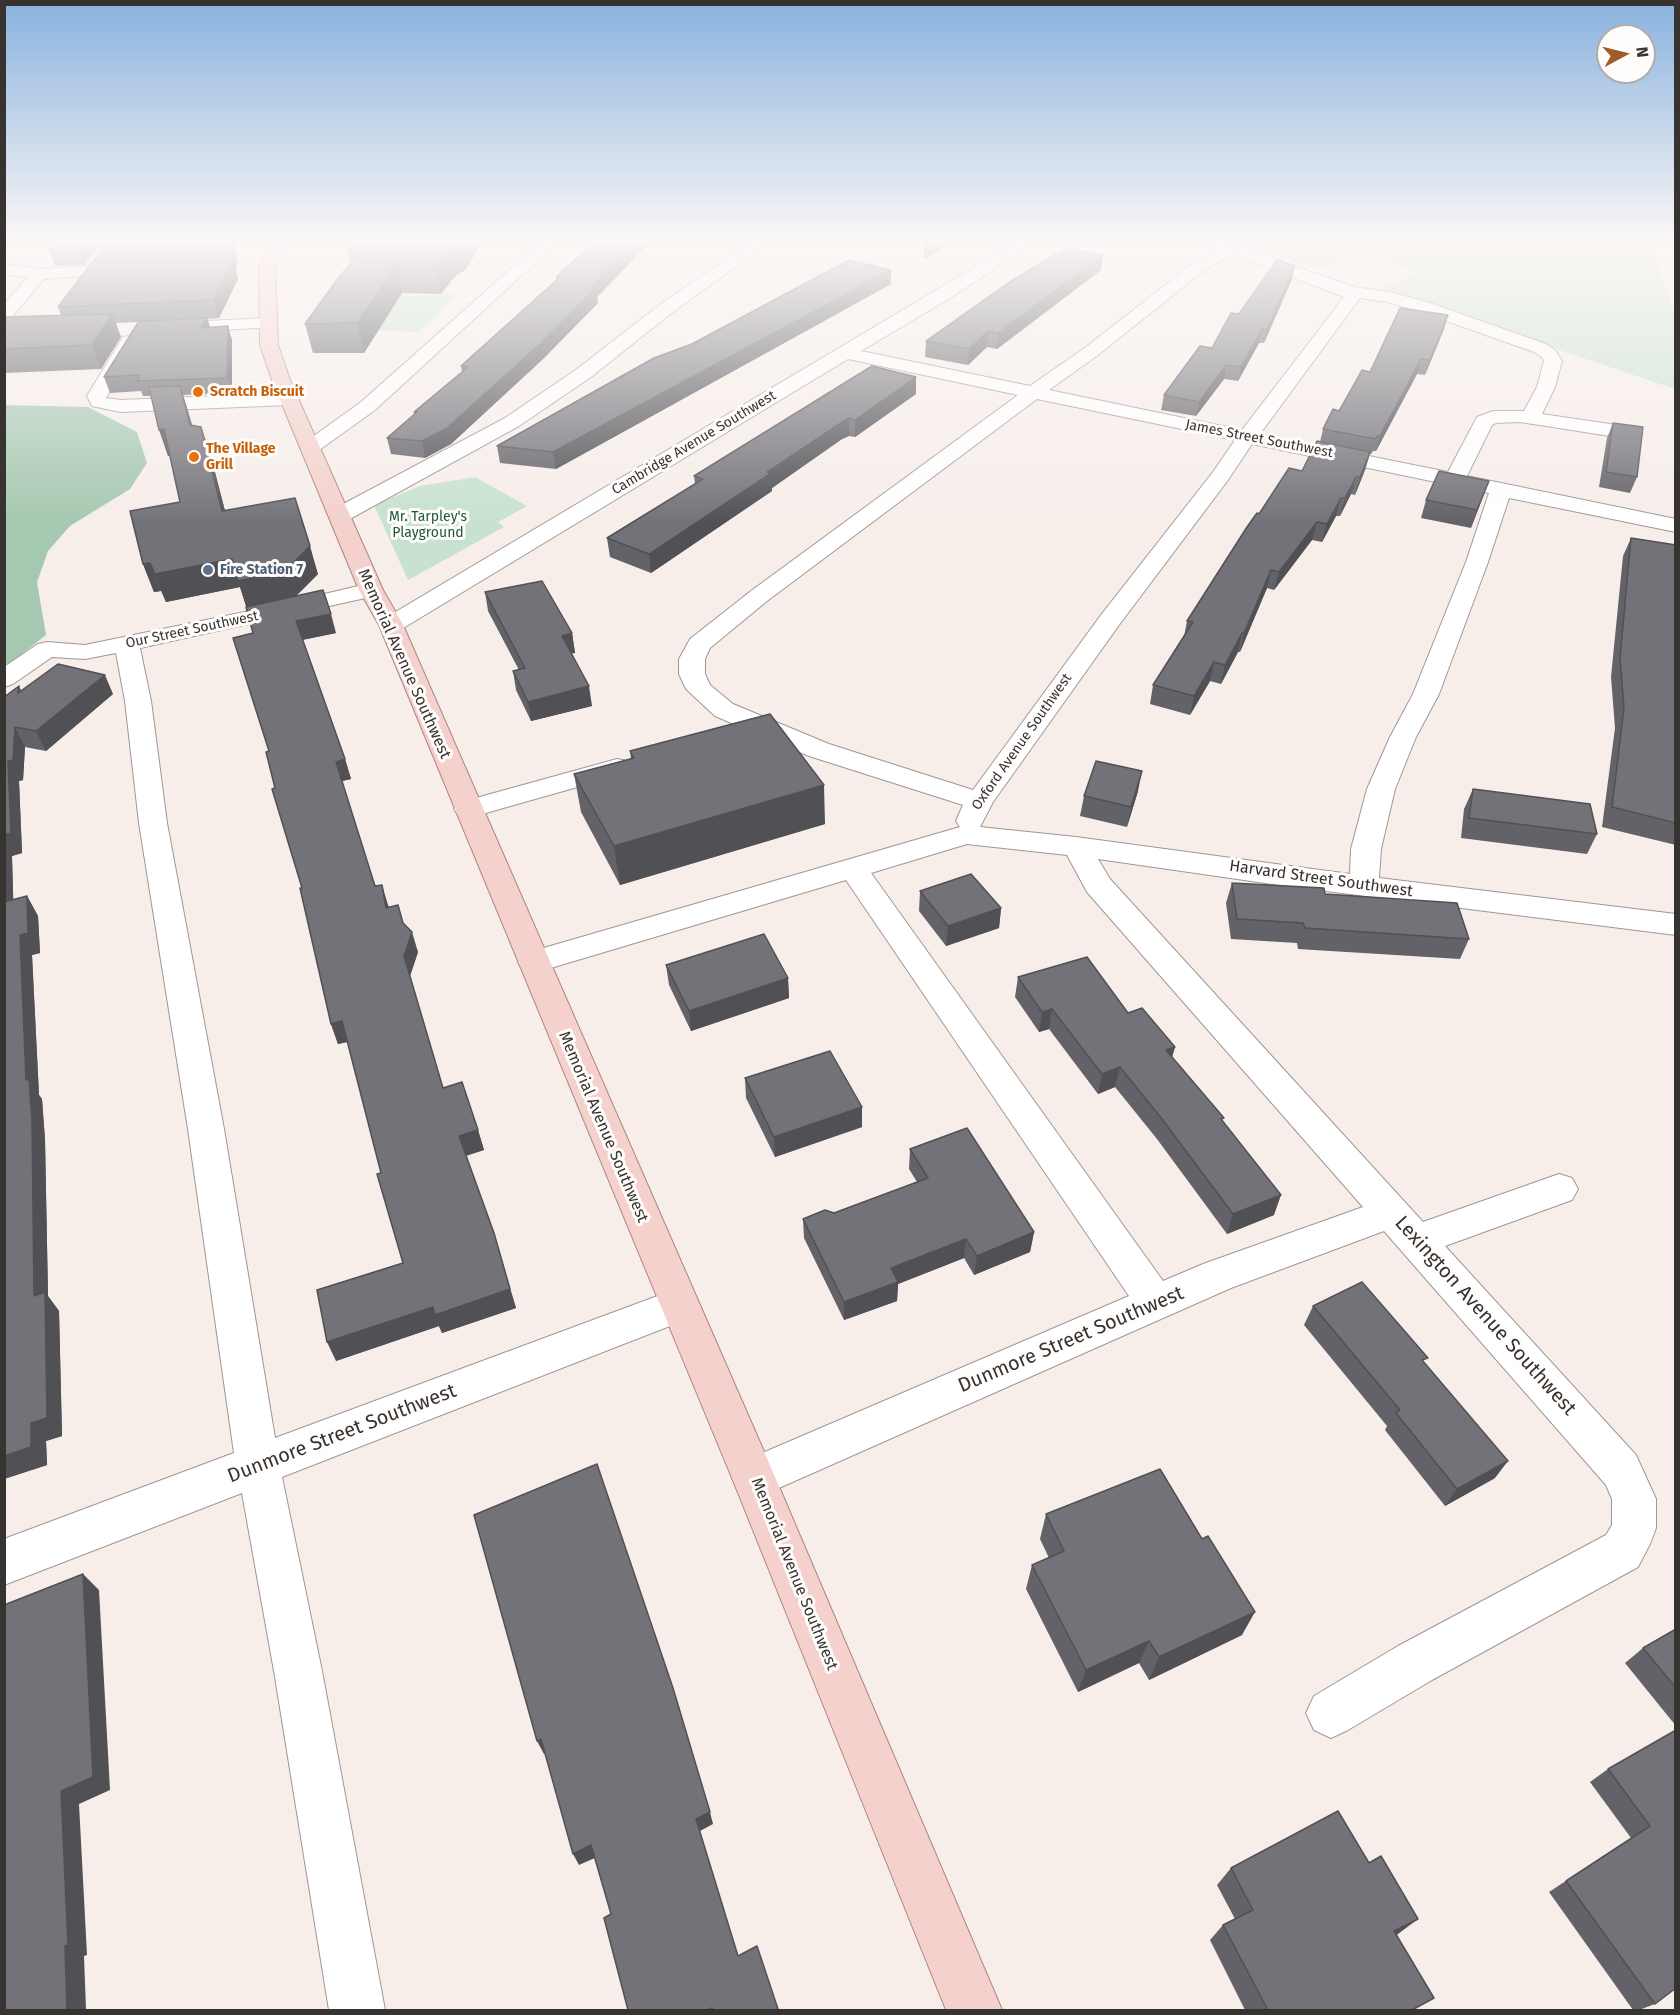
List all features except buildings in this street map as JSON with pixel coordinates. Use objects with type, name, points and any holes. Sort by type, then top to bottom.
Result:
[{"type":"main road","name":"Memorial Avenue Southwest","points":[[269,336],[269,345],[289,399],[371,590],[391,626],[754,1478],[974,2010]]},
{"type":"street","points":[[137,336],[96,396],[99,402],[121,406],[289,399]]},
{"type":"street","points":[[311,447],[368,406],[446,336]]},
{"type":"street","points":[[340,515],[512,422],[584,373],[631,336]]},
{"type":"street","name":"Cambridge Avenue Southwest","points":[[391,626],[871,336]]},
{"type":"street","points":[[979,801],[819,750],[724,710],[699,689],[692,674],[692,659],[699,644],[759,596],[1112,336]]},
{"type":"street","name":"Oxford Avenue Southwest","points":[[966,835],[971,815],[979,801],[1110,620],[1221,476],[1247,436],[1323,336]]},
{"type":"street","points":[[1510,336],[1530,343],[1549,354],[1553,361],[1546,387],[1531,417]]},
{"type":"street","name":"James Street Southwest","points":[[843,353],[1031,394],[1247,436],[1676,526]]},
{"type":"street","points":[[1455,479],[1484,421],[1505,415],[1610,430]]},
{"type":"street","points":[[1364,885],[1366,849],[1381,789],[1403,737],[1426,694],[1477,562],[1501,488]]},
{"type":"street","name":"Our Street Southwest","points":[[4,679],[47,649],[64,652],[86,651],[127,644],[371,590]]},
{"type":"street","points":[[127,644],[138,700],[153,823],[206,1129],[245,1395],[298,1671],[357,2010]]},
{"type":"street","points":[[726,736],[760,726]]},
{"type":"street","points":[[468,809],[636,761]]},
{"type":"street","points":[[534,962],[966,835]]},
{"type":"street","name":"Harvard Street Southwest","points":[[966,835],[1076,846],[1676,925]]},
{"type":"street","name":"Lexington Avenue Southwest","points":[[1076,846],[1086,868],[1098,885],[1621,1470],[1634,1500],[1634,1528],[1622,1551],[1415,1663],[1331,1713]]},
{"type":"street","points":[[852,867],[1156,1303]]},
{"type":"street","name":"Dunmore Street Southwest","points":[[754,1478],[1217,1276],[1405,1226],[1559,1190]]},
{"type":"street","name":"Dunmore Street Southwest","points":[[4,1562],[679,1305]]},
{"type":"green space","points":[[1518,336],[1675,336],[1675,389]]},
{"type":"green space","points":[[5,405],[88,407],[137,432],[147,463],[130,489],[70,526],[48,551],[37,582],[46,635],[8,665],[5,664]]},
{"type":"green space","name":"Mr. Tarpley's Playground","points":[[475,477],[527,506],[498,522],[504,527],[408,580],[374,505],[420,486]]},
{"type":"place","name":"Scratch Biscuit","points":[[198,392]]},
{"type":"place","name":"The Village Grill","points":[[194,457]]},
{"type":"place","name":"Fire Station 7","points":[[208,570]]}]
